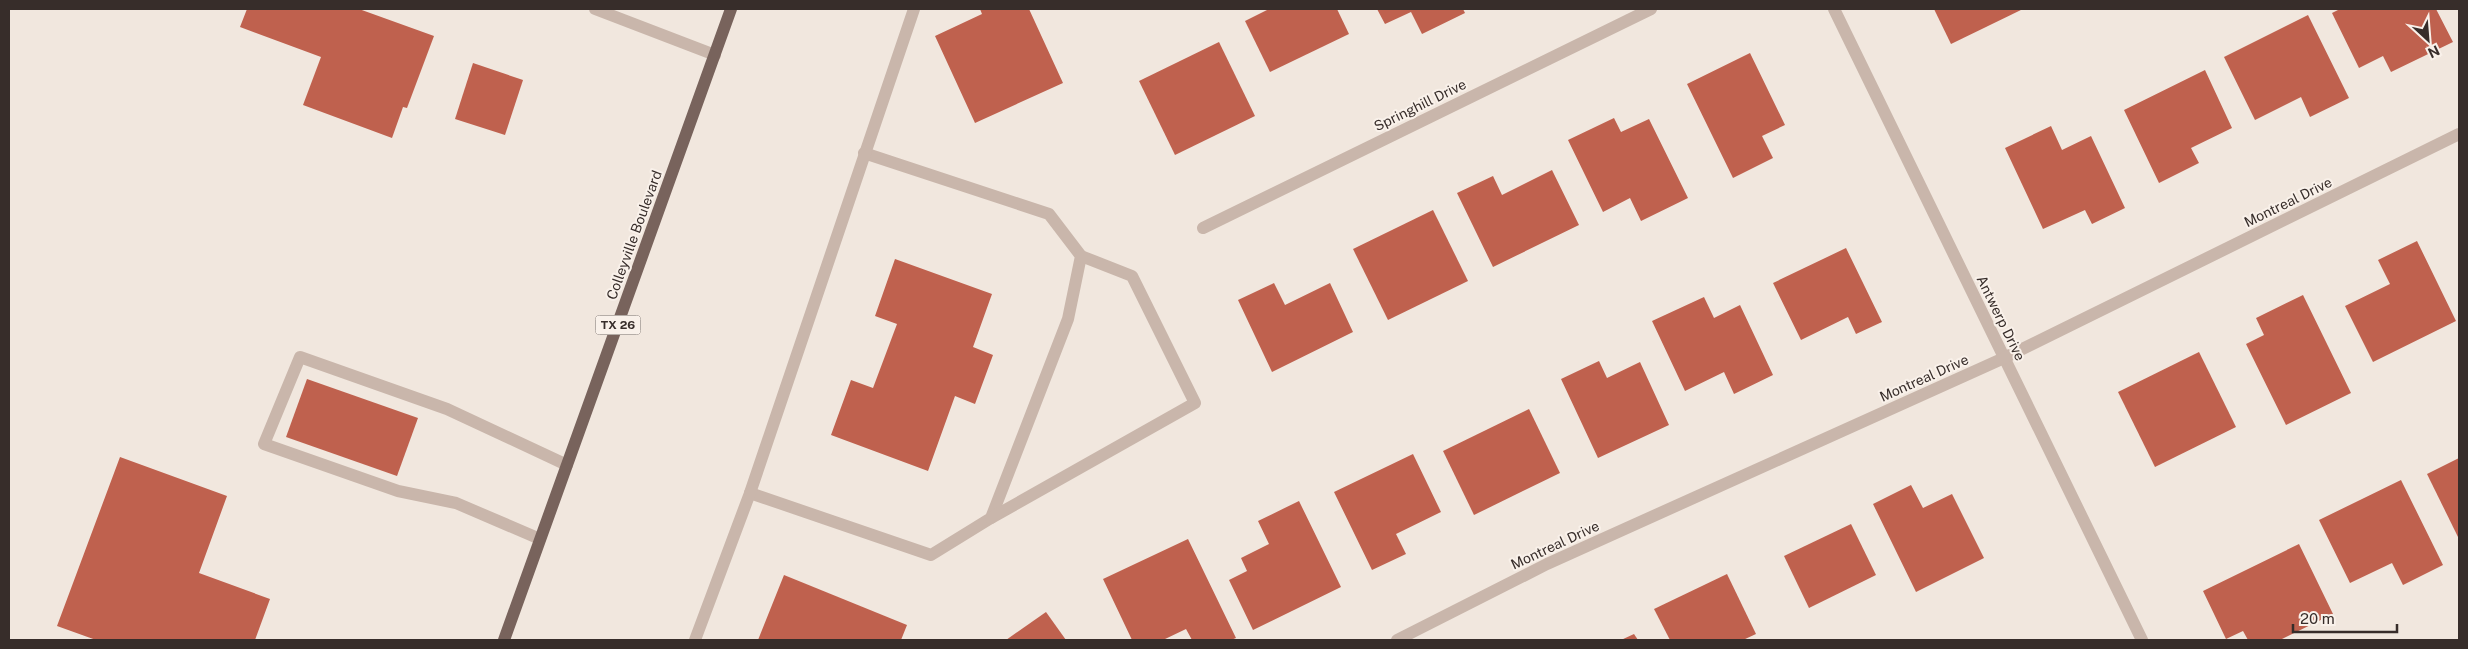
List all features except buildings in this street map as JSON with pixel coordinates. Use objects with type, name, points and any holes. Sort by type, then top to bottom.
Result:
[{"type":"main road","name":"Colleyville Boulevard","points":[[504,640],[731,9]]},
{"type":"street","points":[[594,9],[715,55]]},
{"type":"street","points":[[694,640],[750,493],[914,9]]},
{"type":"street","name":"Springhill Drive","points":[[1203,228],[1651,9]]},
{"type":"street","name":"Antwerp Drive","points":[[1834,9],[2142,640]]},
{"type":"street","name":"Montreal Drive","points":[[1397,640],[1556,560],[2004,358],[2459,134]]},
{"type":"street","points":[[750,493],[932,554],[991,518],[1195,403],[1132,276],[1081,256],[1049,214],[864,154]]},
{"type":"street","points":[[991,518],[1068,319],[1081,256]]},
{"type":"street","points":[[540,539],[456,503],[398,491],[264,444],[300,357],[447,409],[567,465]]}]
